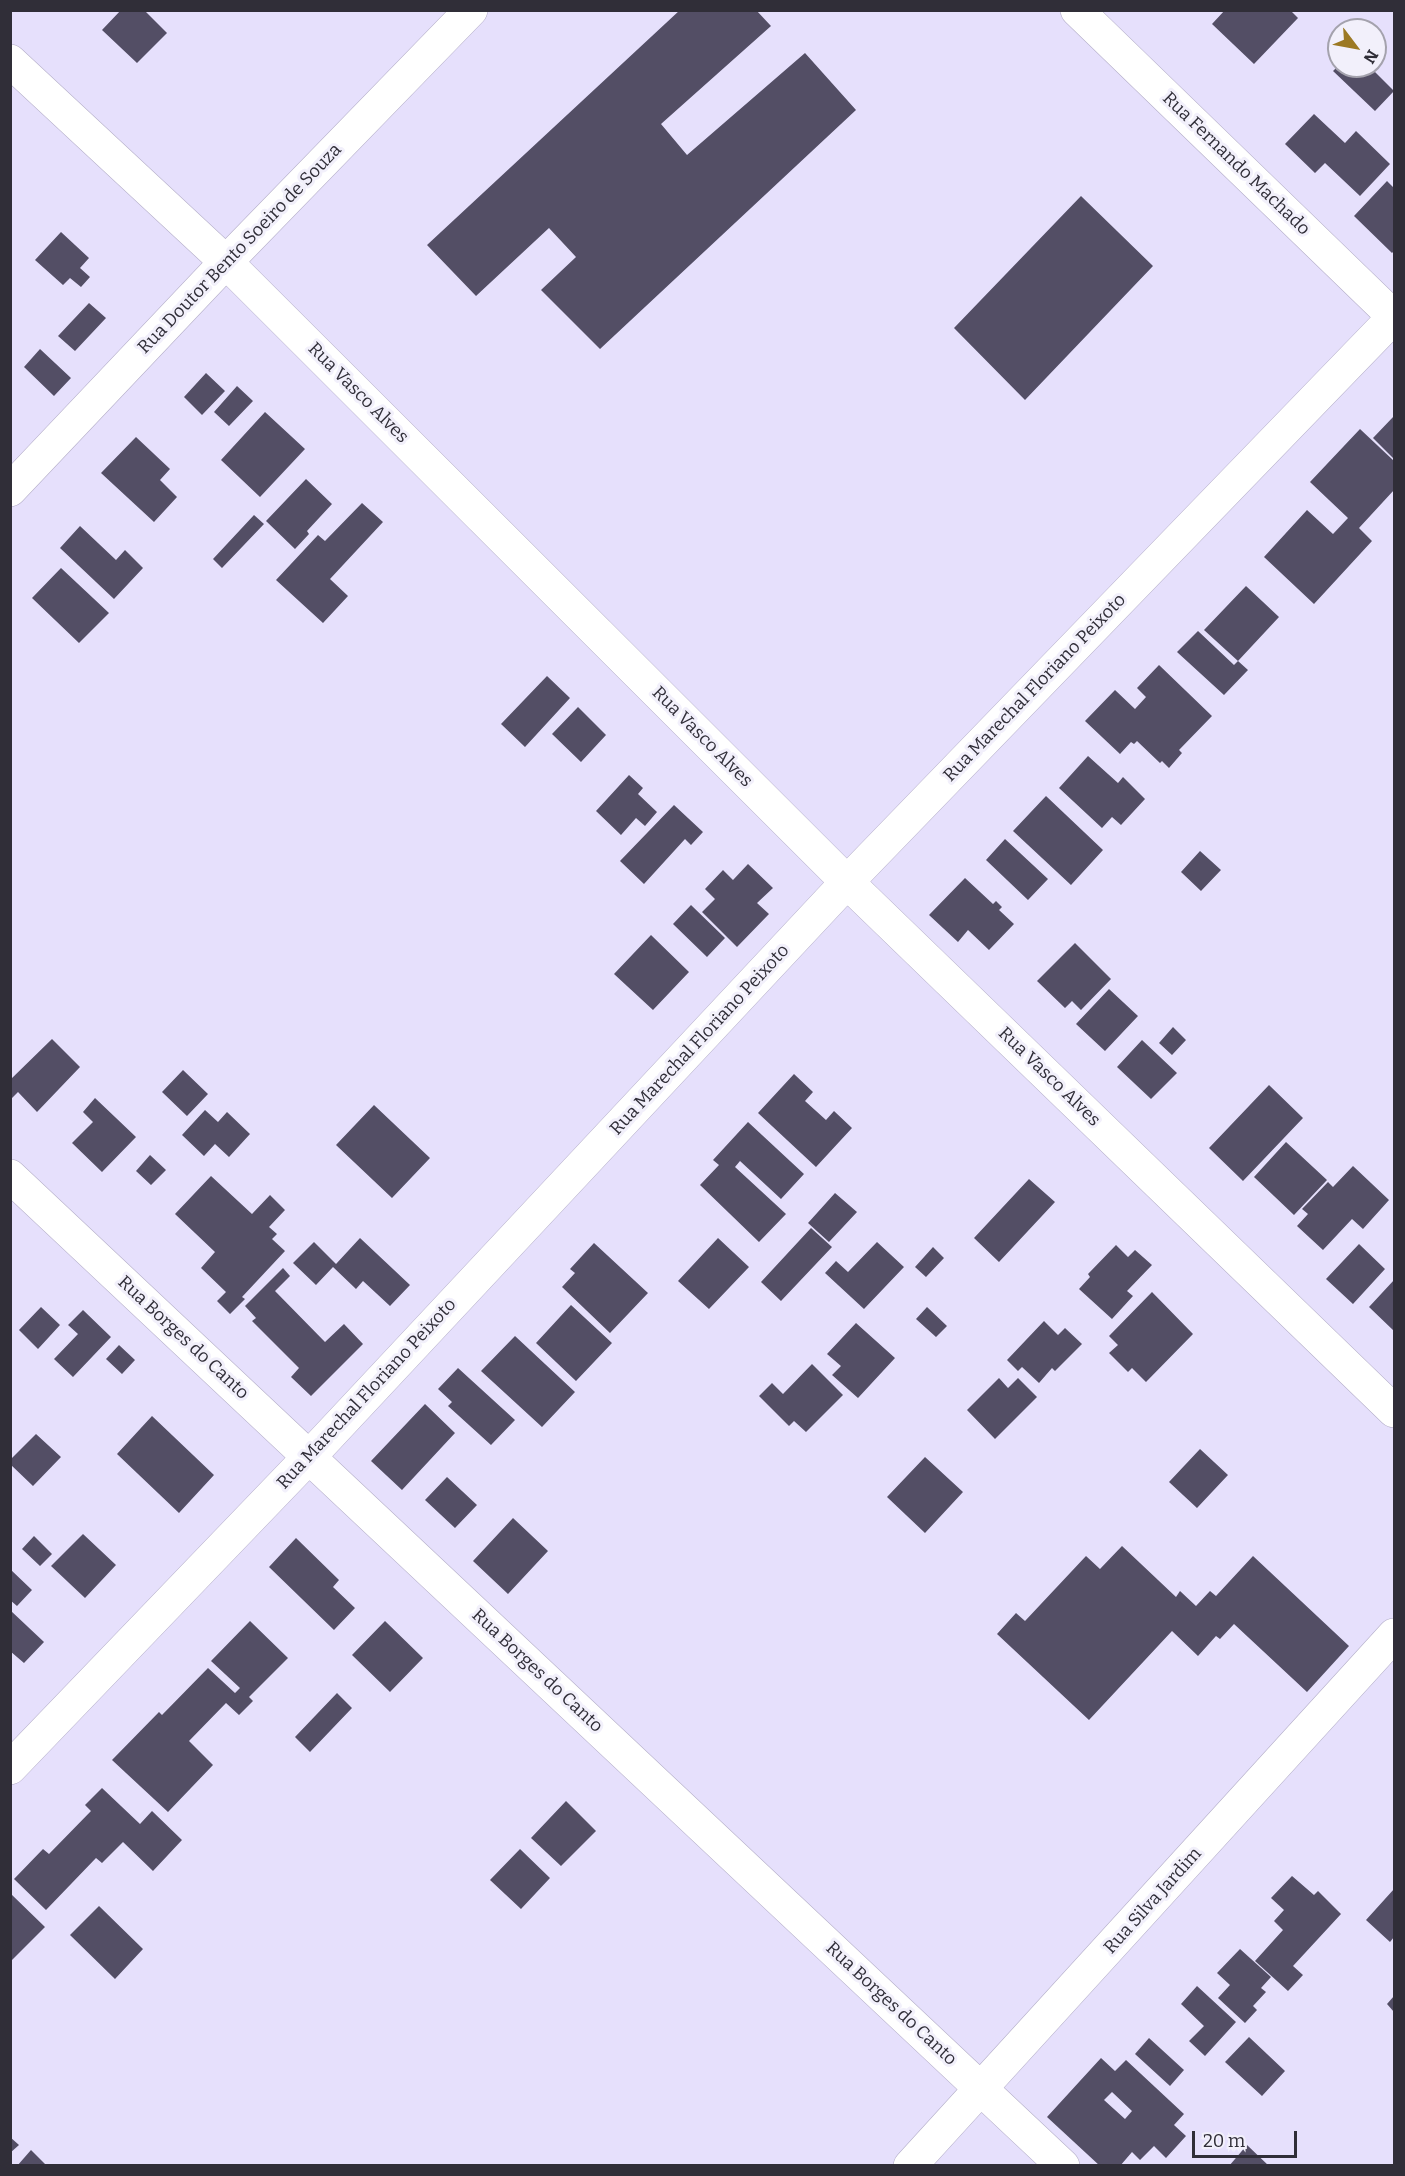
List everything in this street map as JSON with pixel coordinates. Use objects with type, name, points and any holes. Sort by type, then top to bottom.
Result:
[{"type":"street","name":"Rua Doutor Bento Soeiro de Souza","points":[[10,490],[226,262],[471,10]]},
{"type":"street","name":"Rua Fernando Machado","points":[[1077,10],[1394,317]]},
{"type":"street","name":"Rua Vasco Alves","points":[[10,61],[226,262],[847,882],[1395,1412]]},
{"type":"street","name":"Rua Marechal Floriano Peixoto","points":[[10,1768],[309,1457],[847,882],[1394,317]]},
{"type":"street","name":"Rua Borges do Canto","points":[[10,1176],[1063,2166]]},
{"type":"street","name":"Rua Silva Jardim","points":[[909,2166],[1395,1635]]},
{"type":"building","points":[[121,10],[144,10],[167,33],[137,63],[102,30]]},
{"type":"building","points":[[680,10],[756,10],[771,26],[661,124],[687,155],[805,53],[856,110],[600,349],[541,290],[576,257],[549,228],[476,296],[427,245]]},
{"type":"building","points":[[1225,10],[1290,10],[1298,18],[1254,64],[1212,24]]},
{"type":"building","points":[[1340,78],[1381,78],[1394,91],[1375,111]]},
{"type":"building","points":[[1314,114],[1345,143],[1356,131],[1390,164],[1360,196],[1325,163],[1315,173],[1285,144]]},
{"type":"building","points":[[1387,181],[1394,188],[1394,251],[1392,253],[1354,216]]},
{"type":"building","points":[[1081,196],[1153,266],[1025,400],[954,328]]},
{"type":"building","points":[[61,232],[89,258],[80,268],[90,277],[81,287],[70,278],[63,285],[35,260]]},
{"type":"building","points":[[89,303],[106,318],[75,351],[58,336]]},
{"type":"building","points":[[40,349],[71,378],[54,396],[24,367]]},
{"type":"building","points":[[206,373],[225,391],[202,415],[184,397]]},
{"type":"building","points":[[237,386],[253,401],[229,426],[214,412]]},
{"type":"building","points":[[265,412],[305,449],[260,497],[221,460]]},
{"type":"building","points":[[1394,416],[1394,459],[1373,438]]},
{"type":"building","points":[[1360,429],[1394,461],[1394,490],[1359,528],[1372,541],[1314,604],[1264,557],[1307,510],[1333,534],[1348,518],[1310,482]]},
{"type":"building","points":[[136,437],[170,469],[160,480],[177,497],[154,522],[101,473]]},
{"type":"building","points":[[306,479],[332,504],[307,531],[309,534],[295,549],[266,521]]},
{"type":"building","points":[[362,503],[383,522],[330,579],[348,596],[323,623],[276,580],[318,535],[325,541]]},
{"type":"building","points":[[254,515],[264,524],[222,568],[213,559]]},
{"type":"building","points":[[80,526],[116,560],[125,550],[143,568],[114,599],[60,548]]},
{"type":"building","points":[[61,568],[109,613],[79,643],[32,598]]},
{"type":"building","points":[[1246,586],[1279,617],[1238,661],[1204,630]]},
{"type":"building","points":[[1198,631],[1234,665],[1238,661],[1248,670],[1224,695],[1177,652]]},
{"type":"building","points":[[1159,665],[1212,716],[1179,750],[1182,753],[1169,768],[1162,761],[1160,763],[1137,741],[1134,744],[1131,742],[1120,754],[1085,721],[1115,690],[1135,709],[1146,697],[1137,688]]},
{"type":"building","points":[[547,676],[570,698],[525,747],[501,724]]},
{"type":"building","points":[[578,707],[606,735],[581,762],[552,734]]},
{"type":"building","points":[[1088,756],[1118,783],[1123,777],[1145,799],[1121,825],[1112,817],[1102,828],[1059,788]]},
{"type":"building","points":[[629,775],[643,788],[638,794],[657,812],[645,826],[636,818],[621,835],[596,811]]},
{"type":"building","points":[[1046,796],[1103,850],[1071,885],[1013,831]]},
{"type":"building","points":[[674,805],[703,832],[691,845],[685,839],[644,884],[620,861]]},
{"type":"building","points":[[1005,839],[1048,879],[1028,900],[986,860]]},
{"type":"building","points":[[1200,851],[1221,870],[1201,891],[1181,872]]},
{"type":"building","points":[[748,864],[773,888],[757,903],[769,914],[737,947],[702,912],[715,899],[705,889],[723,870],[733,880]]},
{"type":"building","points":[[965,878],[993,904],[996,901],[1002,907],[999,910],[1014,924],[989,950],[968,930],[958,942],[929,915]]},
{"type":"building","points":[[691,905],[725,938],[707,957],[673,924]]},
{"type":"building","points":[[651,935],[689,972],[653,1010],[614,974]]},
{"type":"building","points":[[1075,943],[1111,979],[1081,1010],[1072,1001],[1065,1008],[1037,981]]},
{"type":"building","points":[[1109,989],[1138,1016],[1105,1051],[1076,1024]]},
{"type":"building","points":[[1173,1027],[1186,1040],[1172,1055],[1159,1043]]},
{"type":"building","points":[[52,1039],[80,1067],[37,1112],[18,1092],[12,1098],[10,1096],[10,1080]]},
{"type":"building","points":[[1142,1040],[1177,1073],[1151,1099],[1117,1067]]},
{"type":"building","points":[[183,1070],[208,1094],[187,1116],[162,1092]]},
{"type":"building","points":[[794,1074],[813,1092],[805,1101],[826,1120],[834,1111],[852,1128],[816,1167],[758,1113]]},
{"type":"building","points":[[1269,1085],[1303,1118],[1243,1181],[1209,1148]]},
{"type":"building","points":[[95,1098],[136,1137],[102,1172],[72,1143],[93,1122],[83,1112]]},
{"type":"building","points":[[374,1105],[430,1158],[392,1198],[336,1145]]},
{"type":"building","points":[[205,1110],[218,1122],[227,1112],[250,1134],[229,1157],[215,1144],[204,1156],[182,1135]]},
{"type":"building","points":[[748,1122],[804,1174],[781,1199],[740,1161],[735,1167],[786,1214],[759,1242],[700,1185],[719,1165],[713,1160]]},
{"type":"building","points":[[1286,1142],[1327,1180],[1294,1215],[1254,1177]]},
{"type":"building","points":[[150,1155],[166,1170],[151,1185],[136,1171]]},
{"type":"building","points":[[1353,1166],[1389,1200],[1363,1229],[1352,1219],[1323,1250],[1297,1226],[1308,1214],[1302,1209],[1328,1182],[1333,1187]]},
{"type":"building","points":[[211,1176],[252,1214],[270,1195],[285,1210],[269,1227],[277,1234],[272,1239],[285,1251],[242,1297],[245,1299],[230,1314],[217,1301],[226,1292],[201,1268],[215,1252],[175,1214]]},
{"type":"building","points":[[1029,1179],[1055,1202],[999,1262],[974,1238]]},
{"type":"building","points":[[835,1193],[857,1212],[829,1242],[808,1223]]},
{"type":"building","points":[[811,1228],[832,1247],[781,1301],[761,1282]]},
{"type":"building","points":[[360,1238],[410,1285],[390,1306],[363,1281],[356,1289],[333,1267],[316,1285],[293,1263],[314,1242],[336,1264]]},
{"type":"building","points":[[718,1238],[749,1267],[709,1309],[678,1281]]},
{"type":"building","points":[[877,1242],[904,1267],[864,1309],[825,1273],[836,1261],[848,1272]]},
{"type":"building","points":[[594,1243],[648,1293],[610,1333],[562,1287],[575,1273],[570,1269]]},
{"type":"building","points":[[1359,1244],[1385,1269],[1353,1304],[1326,1279]]},
{"type":"building","points":[[1116,1245],[1128,1257],[1135,1250],[1152,1265],[1127,1291],[1133,1296],[1112,1319],[1079,1289],[1090,1277],[1088,1274]]},
{"type":"building","points":[[933,1247],[944,1258],[926,1277],[915,1267]]},
{"type":"building","points":[[283,1268],[290,1276],[275,1291],[325,1342],[344,1324],[363,1344],[311,1396],[291,1377],[299,1368],[252,1321],[256,1318],[245,1306]]},
{"type":"building","points":[[1394,1280],[1394,1331],[1369,1307]]},
{"type":"building","points":[[1152,1292],[1193,1334],[1146,1382],[1132,1368],[1128,1372],[1109,1353],[1118,1345],[1109,1336]]},
{"type":"building","points":[[571,1305],[612,1343],[576,1381],[536,1343]]},
{"type":"building","points":[[41,1307],[60,1325],[38,1349],[19,1330]]},
{"type":"building","points":[[927,1307],[947,1326],[936,1337],[916,1319]]},
{"type":"building","points":[[83,1310],[111,1337],[73,1377],[54,1359],[78,1334],[68,1325]]},
{"type":"building","points":[[1044,1321],[1058,1335],[1065,1328],[1082,1344],[1055,1371],[1052,1368],[1039,1383],[1022,1367],[1018,1371],[1007,1360]]},
{"type":"building","points":[[856,1323],[895,1358],[858,1398],[832,1375],[841,1366],[827,1354]]},
{"type":"building","points":[[515,1336],[575,1392],[542,1427],[481,1371]]},
{"type":"building","points":[[119,1345],[135,1360],[122,1374],[106,1359]]},
{"type":"building","points":[[812,1364],[843,1395],[806,1432],[794,1421],[789,1426],[759,1396],[772,1383],[783,1394]]},
{"type":"building","points":[[458,1368],[515,1420],[491,1445],[448,1406],[452,1402],[438,1389]]},
{"type":"building","points":[[999,1378],[1008,1388],[1018,1378],[1037,1397],[995,1439],[967,1410]]},
{"type":"building","points":[[425,1404],[455,1433],[402,1490],[371,1461]]},
{"type":"building","points":[[152,1416],[214,1475],[179,1513],[117,1454]]},
{"type":"building","points":[[36,1434],[61,1457],[33,1486],[10,1464],[10,1460]]},
{"type":"building","points":[[1200,1449],[1228,1475],[1197,1508],[1169,1482]]},
{"type":"building","points":[[925,1457],[963,1492],[925,1533],[887,1497]]},
{"type":"building","points":[[447,1477],[477,1505],[455,1528],[425,1500]]},
{"type":"building","points":[[513,1518],[548,1551],[508,1594],[473,1561]]},
{"type":"building","points":[[83,1534],[116,1565],[85,1598],[51,1566]]},
{"type":"building","points":[[34,1536],[52,1554],[40,1566],[22,1549]]},
{"type":"building","points":[[296,1538],[339,1580],[333,1587],[355,1608],[334,1630],[269,1567]]},
{"type":"building","points":[[1122,1546],[1176,1597],[1180,1591],[1196,1606],[1210,1591],[1216,1596],[1253,1556],[1349,1646],[1307,1692],[1234,1624],[1220,1639],[1216,1636],[1198,1656],[1172,1631],[1089,1720],[997,1634],[1016,1613],[1025,1621],[1086,1556],[1100,1569]]},
{"type":"building","points":[[10,1569],[32,1590],[17,1606],[10,1600]]},
{"type":"building","points":[[10,1610],[44,1642],[24,1663],[10,1651]]},
{"type":"building","points":[[250,1621],[288,1658],[249,1697],[253,1701],[239,1715],[226,1703],[189,1741],[213,1765],[168,1812],[112,1760],[159,1712],[162,1715],[208,1668],[235,1693],[240,1688],[211,1661]]},
{"type":"building","points":[[385,1621],[423,1658],[390,1692],[352,1655]]},
{"type":"building","points":[[337,1693],[352,1708],[310,1752],[295,1737]]},
{"type":"building","points":[[102,1788],[140,1824],[152,1811],[182,1840],[153,1871],[123,1842],[102,1863],[96,1858],[46,1910],[14,1879],[43,1849],[49,1854],[91,1811],[85,1805]]},
{"type":"building","points":[[566,1801],[596,1831],[561,1866],[531,1838]]},
{"type":"building","points":[[520,1849],[550,1878],[521,1909],[490,1880]]},
{"type":"building","points":[[1292,1876],[1314,1895],[1318,1891],[1341,1914],[1293,1966],[1303,1975],[1288,1991],[1255,1961],[1283,1930],[1274,1921],[1284,1910],[1271,1898]]},
{"type":"building","points":[[1394,1889],[1394,1937],[1390,1942],[1366,1920]]},
{"type":"building","points":[[10,1893],[45,1927],[10,1962]]},
{"type":"building","points":[[99,1906],[143,1949],[115,1979],[70,1935]]},
{"type":"building","points":[[1240,1949],[1271,1977],[1261,1988],[1266,1992],[1253,2006],[1257,2010],[1245,2023],[1218,1998],[1230,1985],[1217,1973]]},
{"type":"building","points":[[1197,1986],[1236,2022],[1205,2056],[1189,2041],[1204,2026],[1181,2004]]},
{"type":"building","points":[[1394,1996],[1394,2012],[1387,2004]]},
{"type":"building","points":[[1249,2037],[1285,2071],[1262,2096],[1225,2062]]},
{"type":"building","points":[[1149,2038],[1184,2070],[1170,2086],[1135,2054]]},
{"type":"building","points":[[1101,2058],[1115,2071],[1126,2060],[1184,2114],[1174,2125],[1186,2136],[1166,2158],[1154,2146],[1140,2160],[1132,2152],[1120,2166],[1100,2166],[1047,2117]],"holes":[[[1112,2092],[1132,2111],[1125,2119],[1104,2100]]]},
{"type":"building","points":[[10,2137],[19,2145],[10,2153]]},
{"type":"building","points":[[1247,2145],[1269,2166],[1229,2166]]},
{"type":"building","points":[[31,2150],[47,2166],[17,2166]]}]
